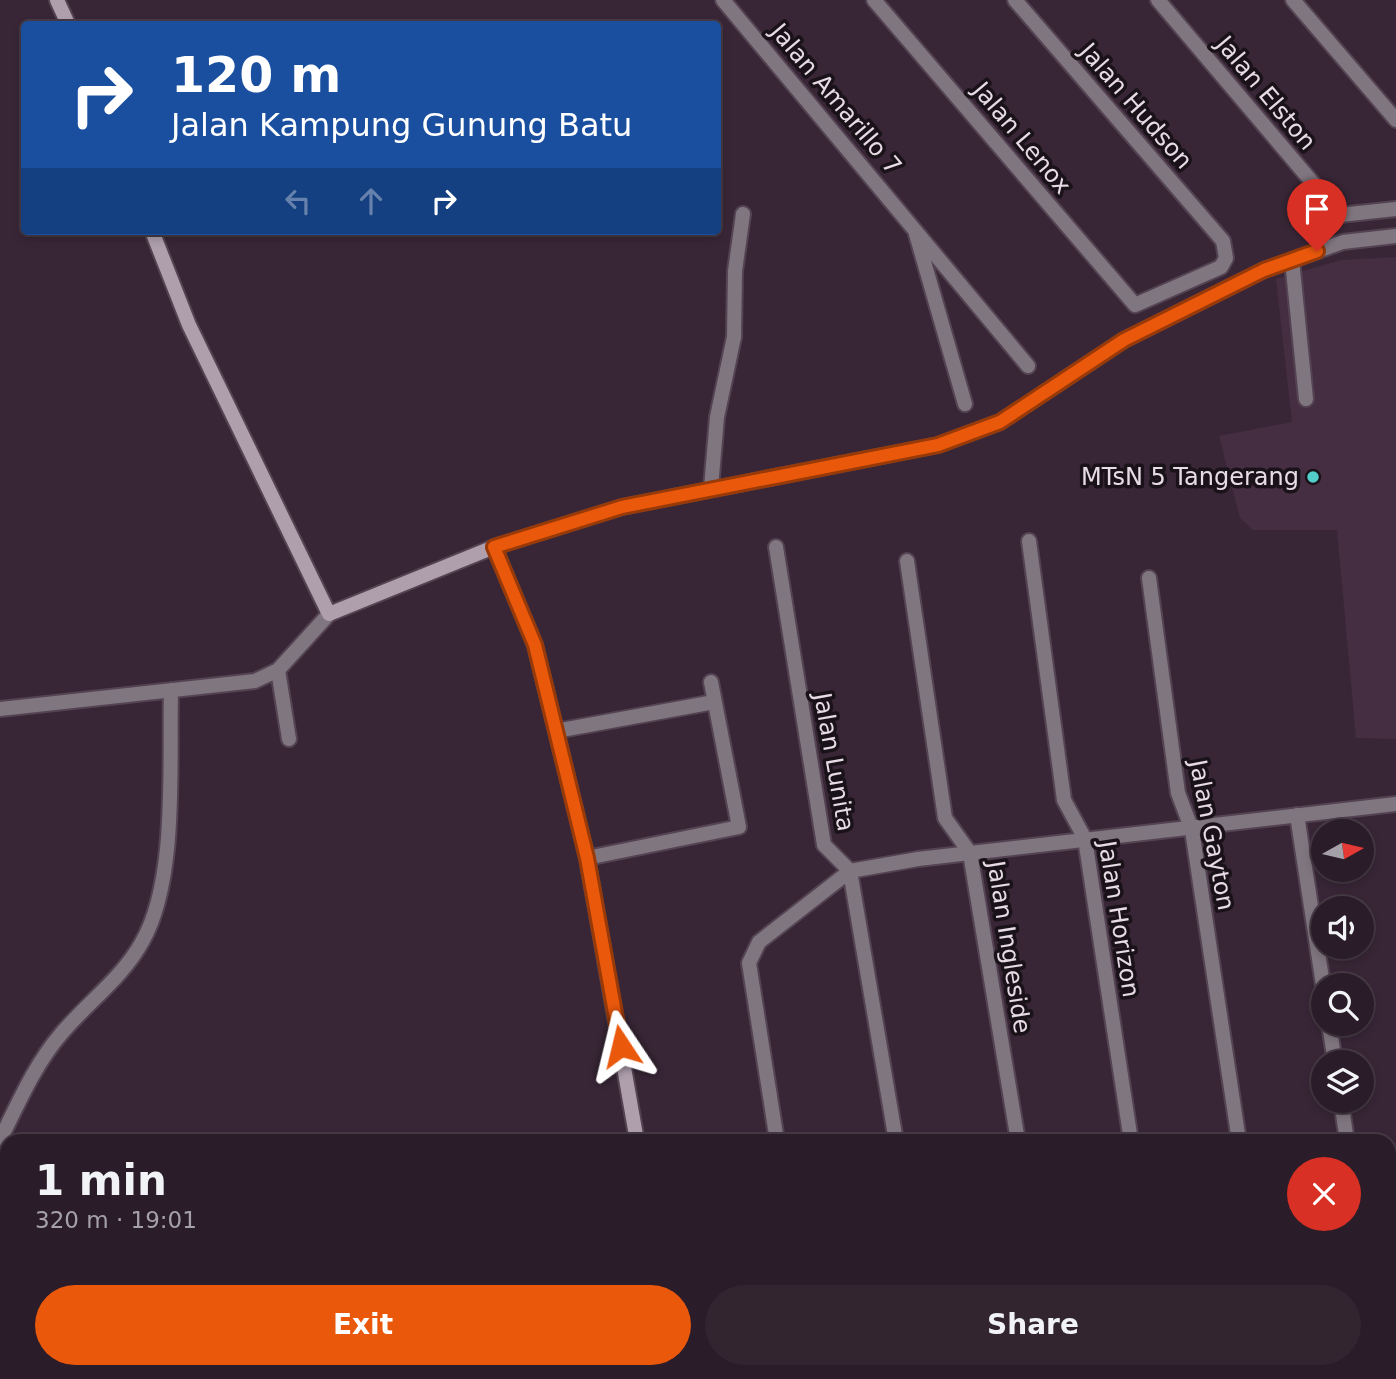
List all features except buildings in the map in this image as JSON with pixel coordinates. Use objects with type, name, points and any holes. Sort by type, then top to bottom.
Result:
[{"type":"street","points":[[57,0],[67,21]]},
{"type":"street","name":"Jalan Amarillo 7","points":[[723,0],[915,227],[1028,366]]},
{"type":"street","name":"Jalan Lenox","points":[[874,0],[1135,305],[1220,267],[1226,258],[1223,241]]},
{"type":"street","name":"Jalan Hudson","points":[[1015,0],[1223,241]]},
{"type":"street","name":"Jalan Elston","points":[[1158,0],[1340,215],[1396,209]]},
{"type":"street","points":[[1293,0],[1396,120]]},
{"type":"street","points":[[711,488],[717,417],[734,337],[735,271],[743,214]]},
{"type":"street","name":"Jalan Amarillo 7","points":[[915,227],[965,404]]},
{"type":"street","points":[[154,235],[190,325],[328,614]]},
{"type":"street","points":[[0,709],[255,681],[278,670],[328,614],[494,547],[622,507],[938,445],[1000,422],[1124,340],[1264,270],[1343,242],[1396,236]]},
{"type":"street","points":[[1292,260],[1307,399]]},
{"type":"street","name":"Jalan Horizon","points":[[1029,541],[1065,800],[1085,839],[1130,1134]]},
{"type":"street","points":[[494,547],[535,645],[587,858],[636,1134]]},
{"type":"street","name":"Jalan Lunita","points":[[776,547],[824,845],[850,871]]},
{"type":"street","name":"Jalan Ingleside","points":[[907,561],[945,818],[971,853],[1017,1134]]},
{"type":"street","name":"Jalan Gayton","points":[[1149,579],[1178,793],[1192,830],[1239,1134]]},
{"type":"street","points":[[278,670],[289,739]]},
{"type":"street","points":[[587,858],[739,827],[710,682]]},
{"type":"street","points":[[3,1134],[59,1035],[105,988],[142,943],[158,901],[167,844],[171,690]]},
{"type":"street","points":[[556,731],[714,702]]},
{"type":"street","points":[[776,1134],[750,963],[759,943],[850,871],[1085,839],[1192,830],[1396,804]]},
{"type":"street","points":[[1297,815],[1321,973]]},
{"type":"street","points":[[850,871],[895,1134]]},
{"type":"street","points":[[1343,1113],[1346,1134]]},
{"type":"shaded area","name":"MTsN 5 Tangerang","points":[[1396,257],[1396,739],[1356,738],[1337,530],[1253,530],[1240,518],[1219,436],[1292,422],[1276,279],[1341,260]]},
{"type":"place","name":"MTsN 5 Tangerang","points":[[1313,477]]},
{"type":"route","points":[[621,1046],[587,858],[535,645],[494,547],[622,507],[938,445],[1000,422],[1124,340],[1264,270],[1317,251]]}]
